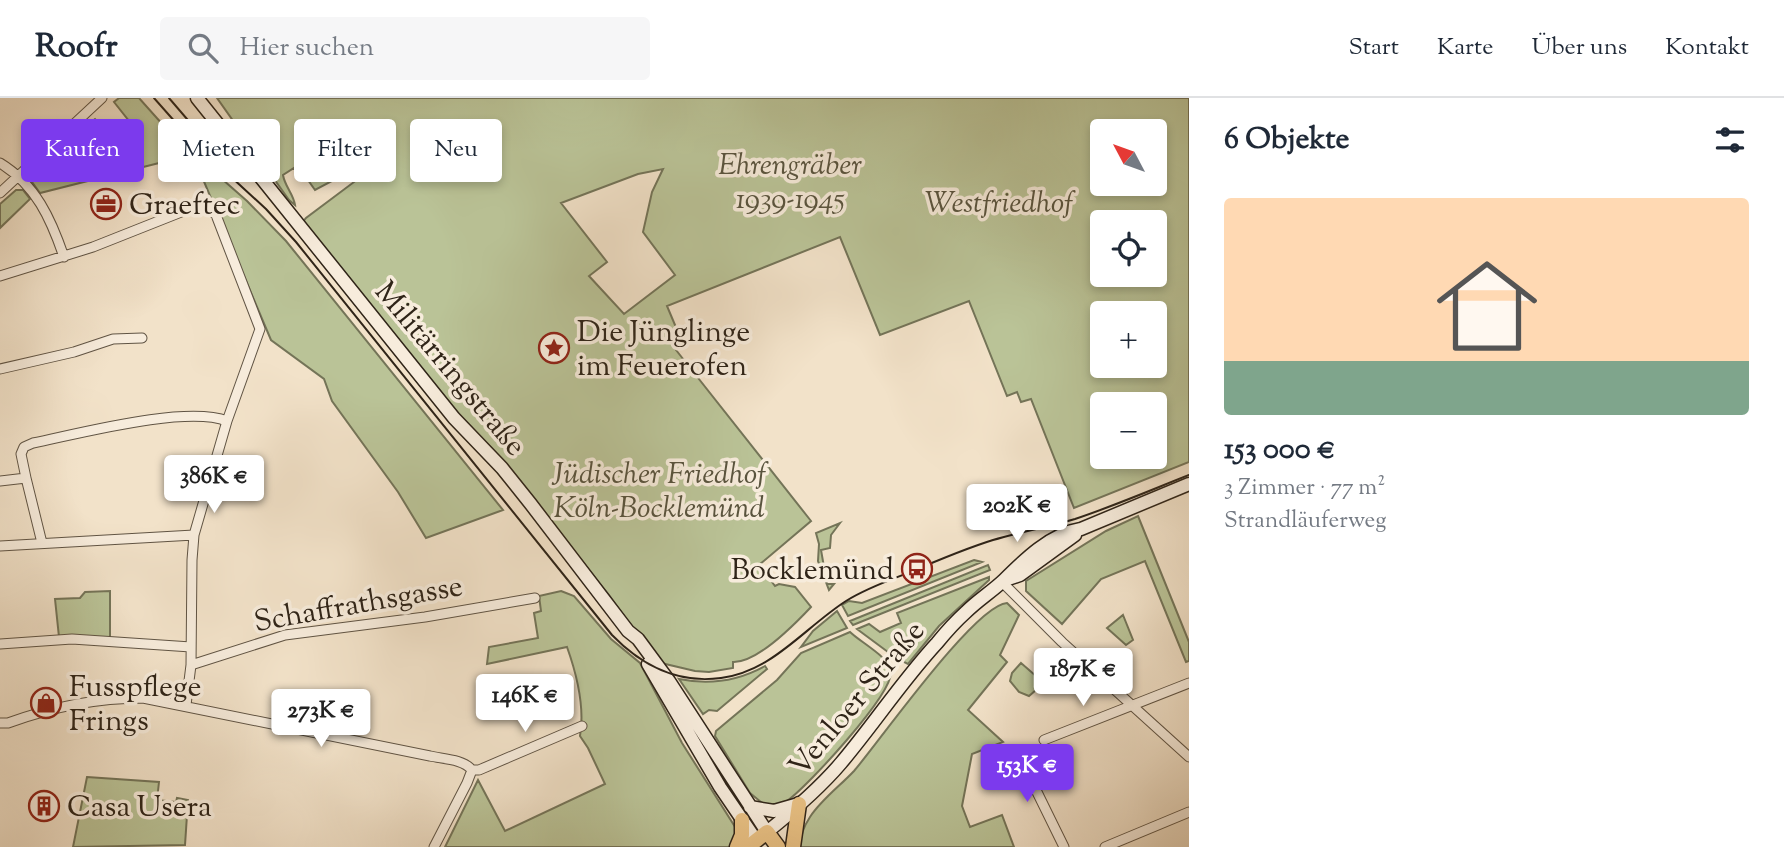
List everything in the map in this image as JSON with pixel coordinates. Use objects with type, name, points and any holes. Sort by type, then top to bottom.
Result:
[{"type":"main road","name":"Militärringstraße","points":[[197,98],[438,398],[523,494],[628,631],[638,639],[669,681],[750,807],[758,841],[778,847]]},
{"type":"main road","name":"Venloer Straße","points":[[758,841],[840,764],[907,677],[966,611],[1002,582],[1020,575],[1081,530],[1189,484]]},
{"type":"main road","points":[[628,631],[706,765],[741,820],[758,841]]},
{"type":"main road","points":[[750,807],[774,811],[799,804],[793,847]]},
{"type":"main road","points":[[737,847],[742,835],[741,820]]},
{"type":"street","points":[[0,193],[102,98]]},
{"type":"street","points":[[0,163],[18,176],[45,209],[64,257]]},
{"type":"street","points":[[0,276],[64,257],[198,205],[205,206],[216,215],[260,328],[227,421],[194,534],[191,665],[186,705]]},
{"type":"street","points":[[0,369],[74,352],[113,339],[142,338]]},
{"type":"street","points":[[42,543],[21,454],[24,447],[129,423],[180,417],[214,417],[227,421]]},
{"type":"street","points":[[0,481],[26,478]]},
{"type":"street","points":[[0,545],[194,534]]},
{"type":"street","points":[[1002,582],[1062,642],[1189,757]]},
{"type":"street","name":"Schaffrathsgasse","points":[[191,665],[285,635],[425,617],[535,598]]},
{"type":"street","points":[[0,644],[72,639],[191,647]]},
{"type":"street","points":[[1044,740],[1189,683]]},
{"type":"street","points":[[0,723],[96,700],[143,698],[463,763],[471,770]]},
{"type":"street","points":[[471,770],[582,726]]},
{"type":"street","points":[[1009,751],[1037,792],[1064,847]]},
{"type":"street","points":[[434,847],[471,770]]},
{"type":"street","points":[[1105,847],[1189,812]]},
{"type":"green space","points":[[119,98],[139,98],[158,119],[158,163],[144,167],[144,119],[127,119],[114,102]]},
{"type":"green space","points":[[217,98],[1189,98],[1189,462],[1074,508],[1031,399],[1021,402],[1017,392],[1007,396],[969,301],[880,335],[840,237],[667,306],[683,344],[676,350],[811,521],[759,565],[775,586],[779,584],[795,587],[811,607],[764,650],[743,661],[733,662],[733,668],[695,671],[657,662],[609,595],[530,496],[460,419],[302,223],[354,182],[396,182],[396,119],[294,119],[294,168],[283,175],[295,205],[276,182],[280,182],[280,119],[232,119]],"holes":[[[663,169],[652,192],[643,232],[675,275],[624,314],[589,276],[607,262],[561,203],[638,174]]]},
{"type":"green space","points":[[32,182],[84,182],[40,193]]},
{"type":"green space","points":[[204,182],[225,182],[286,241],[503,510],[426,538],[398,492],[332,401],[324,379],[271,340]]},
{"type":"green space","points":[[309,182],[330,182],[315,190]]},
{"type":"green space","points":[[16,190],[23,190],[30,199],[0,228],[0,204]]},
{"type":"green space","points":[[1138,516],[1189,642],[1189,661],[1186,662],[1145,561],[1101,579],[1062,624],[1026,591],[1026,581],[1106,531]]},
{"type":"green space","points":[[840,523],[831,535],[830,548],[821,550],[827,584],[834,584],[829,590],[818,561],[819,544],[816,533]]},
{"type":"green space","points":[[974,560],[982,562],[848,616],[842,605],[849,601],[862,603]]},
{"type":"green space","points":[[988,565],[990,570],[853,625],[850,621]]},
{"type":"green space","points":[[989,577],[989,580],[939,626],[908,664],[857,629],[869,624],[880,632],[901,623],[897,613]]},
{"type":"green space","points":[[110,591],[110,639],[59,637],[55,599],[80,598],[85,592]]},
{"type":"green space","points":[[561,591],[574,596],[611,639],[640,663],[682,743],[737,830],[730,847],[445,847],[478,780],[505,831],[605,784],[580,736],[579,691],[567,647],[487,664],[489,647],[538,638],[534,613],[541,611],[539,596]]},
{"type":"green space","points":[[1007,603],[1019,615],[1000,655],[1007,662],[968,710],[1003,742],[972,754],[962,806],[970,827],[1002,815],[1014,847],[800,847],[804,828],[814,811],[854,771],[951,649],[992,610]]},
{"type":"green space","points":[[837,611],[847,628],[801,647],[813,631]]},
{"type":"green space","points":[[1123,615],[1133,640],[1126,645],[1107,628]]},
{"type":"green space","points":[[850,632],[886,661],[891,672],[888,684],[864,719],[812,778],[785,802],[767,807],[750,793],[715,736],[716,731],[777,680],[801,653]]},
{"type":"green space","points":[[1021,663],[1044,683],[1029,696],[1019,692],[1010,681],[1012,673]]},
{"type":"green space","points":[[765,666],[767,669],[717,711],[709,710],[703,714],[679,679],[701,682],[723,680]]},
{"type":"green space","points":[[87,777],[159,782],[157,800],[188,800],[185,845],[73,847]]},
{"type":"tram line","points":[[154,98],[192,141],[266,209],[296,242],[612,635],[635,655],[661,670],[705,679],[740,674],[772,658],[846,601],[876,586],[971,547],[1075,519],[1189,475]]},
{"type":"tram line","points":[[169,98],[187,119]]},
{"type":"place","name":"Graeftec","points":[[106,204]]},
{"type":"place","name":"Die Jünglinge im Feuerofen","points":[[554,348]]},
{"type":"place","name":"Bocklemünd","points":[[917,569]]},
{"type":"place","name":"Fusspflege Frings","points":[[46,703]]},
{"type":"place","name":"Casa Usera","points":[[44,806]]},
{"type":"park label","name":"Ehrengräber 1939-1945","points":[[790,181]]},
{"type":"park label","name":"Westfriedhof","points":[[999,202]]},
{"type":"park label","name":"Jüdischer Friedhof Köln-Bocklemünd","points":[[659,490]]}]
